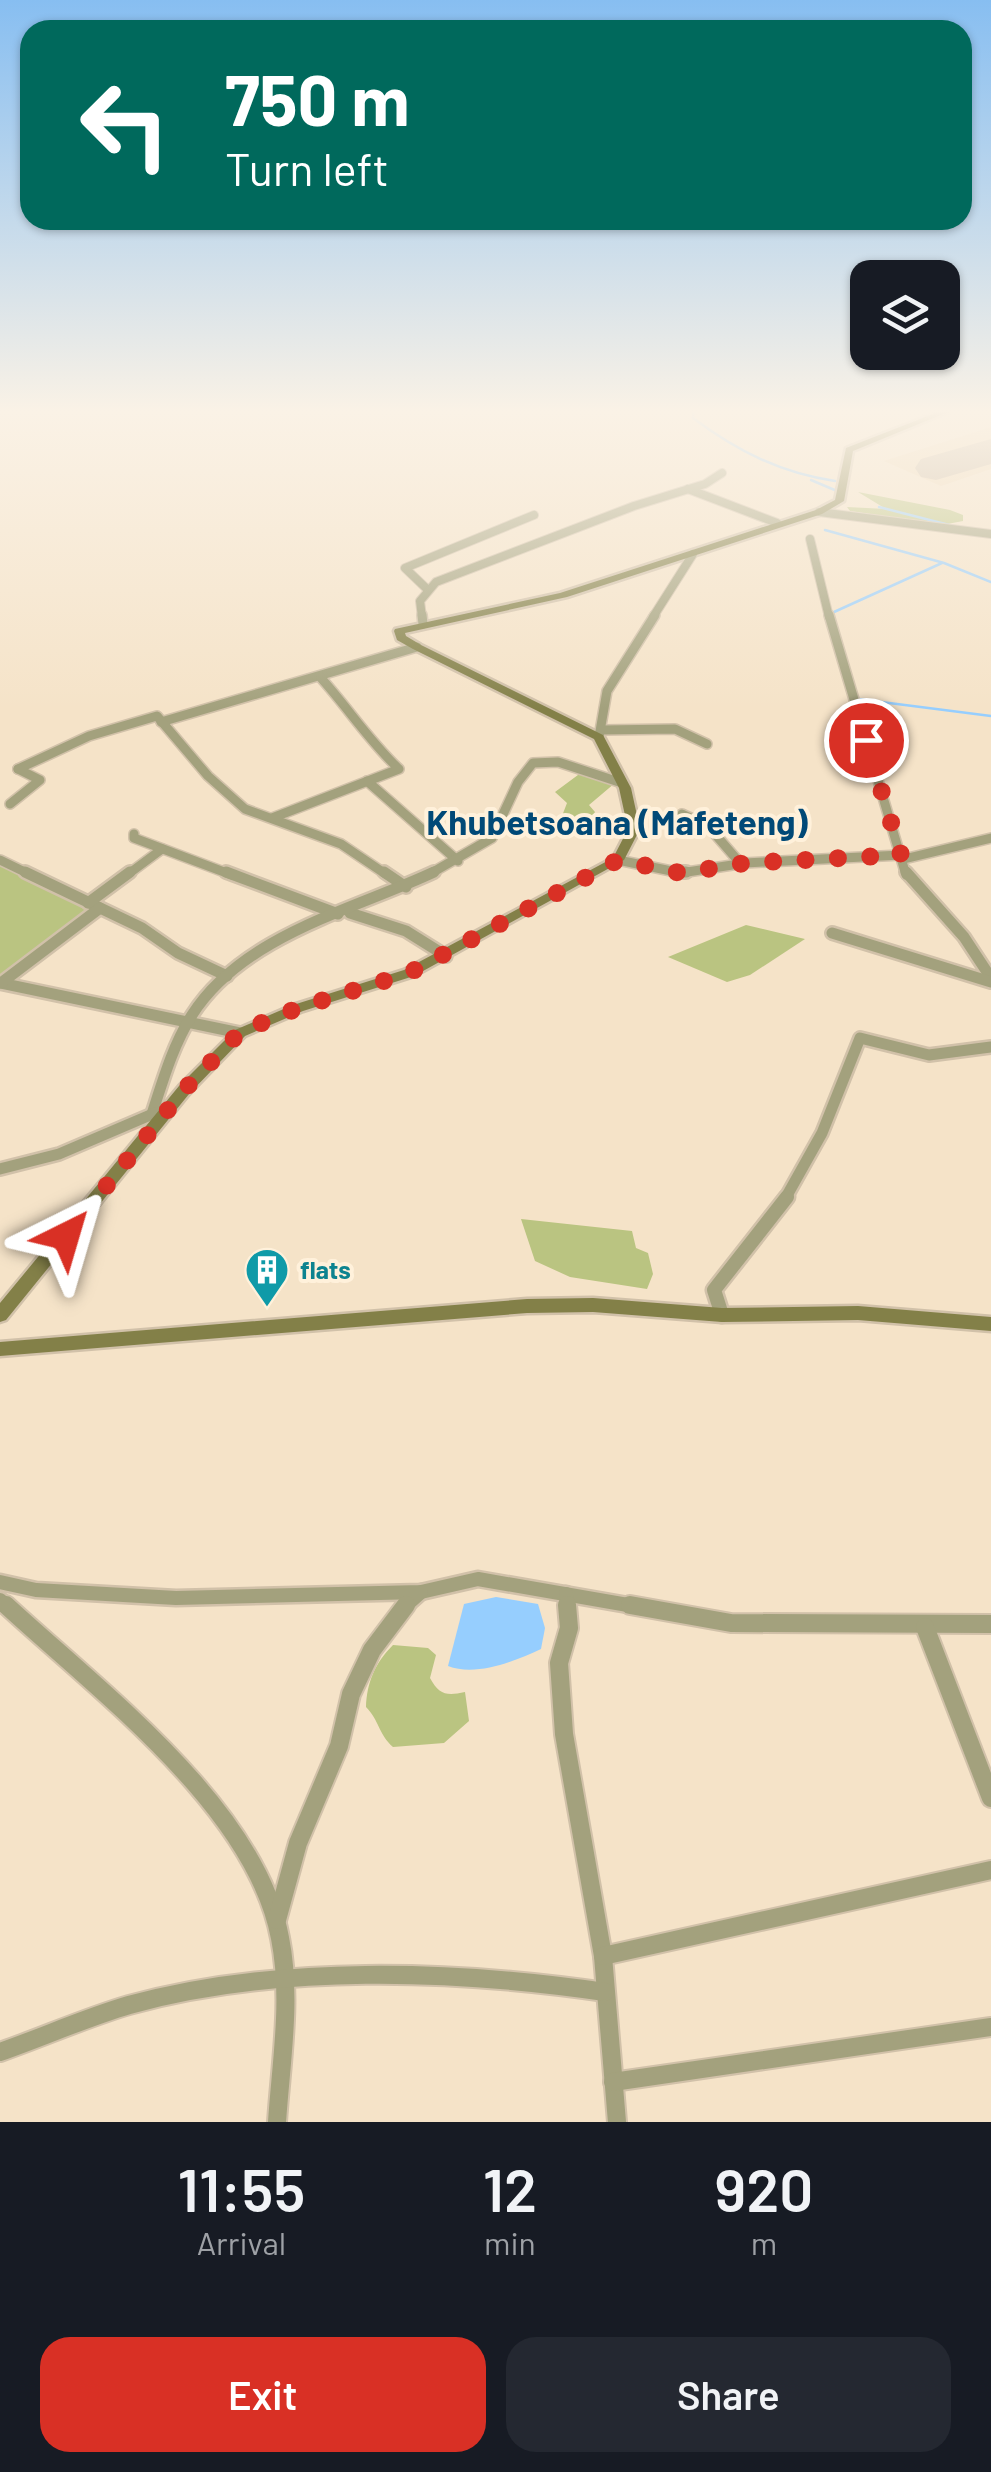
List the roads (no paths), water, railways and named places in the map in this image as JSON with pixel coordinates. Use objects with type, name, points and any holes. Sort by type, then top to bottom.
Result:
[{"type":"street","points":[[424,624],[420,601],[447,577],[628,511]]},
{"type":"street","points":[[747,511],[777,522]]},
{"type":"street","points":[[708,744],[675,729],[601,734],[400,638],[399,630],[563,595],[777,522],[825,511]]},
{"type":"street","points":[[841,511],[896,526],[991,534]]},
{"type":"street","points":[[428,590],[411,577],[405,568],[408,565],[534,515]]},
{"type":"street","points":[[810,539],[837,648],[907,877],[964,937],[991,980]]},
{"type":"street","points":[[0,1315],[161,1112],[240,1032],[298,1008],[409,973],[618,860],[634,830],[622,783],[601,734],[607,691],[692,554]]},
{"type":"street","points":[[160,722],[321,678],[416,646]]},
{"type":"street","points":[[272,818],[400,770],[374,746],[359,720],[321,678]]},
{"type":"street","points":[[10,804],[40,780],[18,769],[90,736],[157,716],[208,776],[245,810],[342,844],[406,887]]},
{"type":"street","points":[[161,1112],[168,1066],[201,1002],[227,976],[268,946],[458,861],[499,832],[533,763],[558,762],[622,783]]},
{"type":"street","points":[[367,781],[458,861]]},
{"type":"street","points":[[682,814],[708,826],[740,864]]},
{"type":"street","points":[[134,834],[134,838],[162,849],[342,913],[368,915],[406,931],[446,956]]},
{"type":"street","points":[[618,860],[681,873],[740,864],[902,857],[991,838]]},
{"type":"street","points":[[0,983],[162,849]]},
{"type":"street","points":[[0,860],[227,976]]},
{"type":"street","points":[[832,933],[991,980]]},
{"type":"street","points":[[0,983],[240,1032]]},
{"type":"street","points":[[722,1316],[714,1290],[788,1196],[822,1132],[860,1038],[919,1052],[950,1054],[959,1047],[991,1046]]},
{"type":"street","points":[[0,1169],[59,1154],[161,1112]]},
{"type":"street","points":[[0,1348],[527,1306],[594,1305],[722,1316],[819,1311],[991,1324]]},
{"type":"street","points":[[0,1582],[52,1592],[176,1598],[421,1592],[478,1579],[732,1623],[925,1627],[991,1624]]},
{"type":"street","points":[[277,1920],[298,1842],[339,1746],[351,1694],[372,1650],[401,1610],[421,1592]]},
{"type":"street","points":[[566,1594],[569,1628],[559,1663],[564,1734],[603,1956],[616,2122]]},
{"type":"street","points":[[0,1600],[149,1736],[258,1872],[277,1920],[282,1978],[277,2122]]},
{"type":"street","points":[[925,1627],[991,1798]]},
{"type":"street","points":[[603,1956],[991,1870]]},
{"type":"street","points":[[0,2052],[130,2005],[282,1978],[504,1977],[605,1992]]},
{"type":"street","points":[[613,2082],[991,2027]]},
{"type":"water","points":[[496,1597],[538,1604],[545,1628],[541,1649],[483,1669],[448,1666],[464,1604]]},
{"type":"waterway","points":[[895,511],[953,526]]},
{"type":"waterway","points":[[825,530],[944,563],[991,582]]},
{"type":"waterway","points":[[834,612],[942,563]]},
{"type":"waterway","points":[[858,699],[991,716]]},
{"type":"place","name":"flats","points":[[267,1308]]},
{"type":"district","name":"Khubetsoana (Mafeteng)","points":[[617,823]]}]
